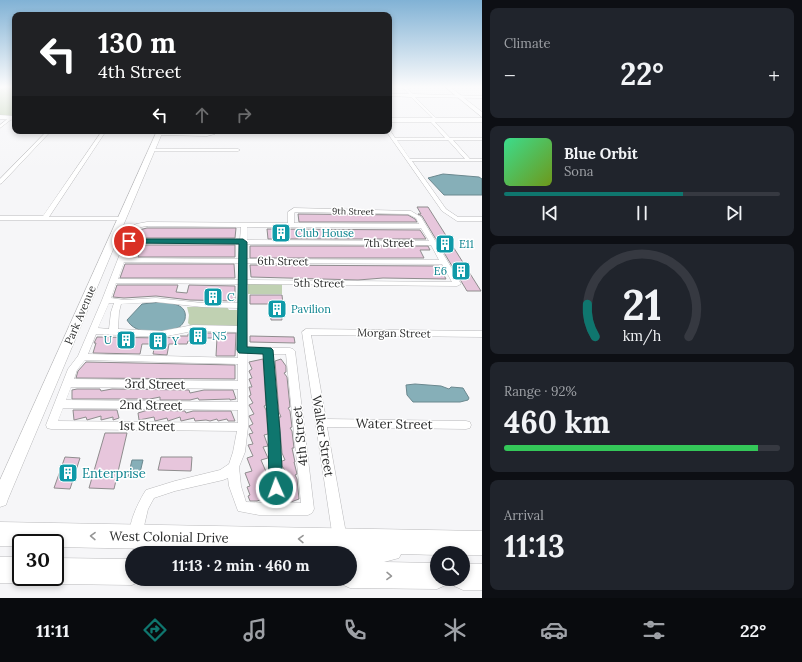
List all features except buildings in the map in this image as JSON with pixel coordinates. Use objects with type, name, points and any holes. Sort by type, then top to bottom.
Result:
[{"type":"highway","name":"West Colonial Drive","points":[[0,534],[136,536],[293,546]]},
{"type":"highway","name":"West Colonial Drive","points":[[357,553],[453,543],[482,543]]},
{"type":"highway","points":[[0,570],[12,570]]},
{"type":"highway","points":[[64,571],[125,572]]},
{"type":"highway","points":[[357,575],[430,576]]},
{"type":"highway","points":[[470,577],[482,577]]},
{"type":"street","points":[[428,114],[469,160]]},
{"type":"street","points":[[0,118],[12,118]]},
{"type":"street","points":[[0,127],[12,119]]},
{"type":"street","points":[[392,120],[482,120]]},
{"type":"street","points":[[0,182],[46,134]]},
{"type":"street","points":[[44,218],[102,134]]},
{"type":"street","name":"Park Avenue","points":[[0,499],[159,134]]},
{"type":"street","points":[[183,134],[209,134]]},
{"type":"street","points":[[390,134],[444,210],[457,219],[482,219]]},
{"type":"street","points":[[393,139],[482,139]]},
{"type":"street","points":[[152,150],[238,150]]},
{"type":"street","points":[[409,160],[482,160]]},
{"type":"street","name":"9th Street","points":[[291,225],[291,212],[294,210],[409,212],[418,217],[423,226]]},
{"type":"street","points":[[0,218],[122,219]]},
{"type":"street","points":[[59,404],[73,369],[82,357],[134,228],[142,224],[423,226]]},
{"type":"street","points":[[136,536],[142,508],[150,494],[175,486],[223,475],[233,467],[239,452],[243,427],[242,282],[244,225]]},
{"type":"street","name":"5th Street","points":[[113,281],[457,284],[423,226]]},
{"type":"street","name":"7th Street","points":[[129,241],[433,243]]},
{"type":"street","name":"6th Street","points":[[121,260],[444,262]]},
{"type":"street","points":[[106,300],[118,302],[156,300],[202,305],[242,306]]},
{"type":"street","points":[[113,332],[115,312],[118,302]]},
{"type":"street","points":[[93,331],[162,334],[193,328],[242,329]]},
{"type":"street","name":"Morgan Street","points":[[306,332],[482,334]]},
{"type":"street","name":"Walker Street","points":[[306,332],[340,546]]},
{"type":"street","points":[[268,350],[274,432],[276,509]]},
{"type":"street","name":"4th Street","points":[[82,357],[242,355],[268,350],[290,350],[308,510],[242,507],[235,486],[233,467]]},
{"type":"street","name":"3rd Street","points":[[68,383],[242,385]]},
{"type":"street","name":"2nd Street","points":[[59,404],[242,406]]},
{"type":"street","name":"1st Street","points":[[59,404],[51,425],[243,427]]},
{"type":"street","name":"Water Street","points":[[321,423],[466,425]]},
{"type":"green space","points":[[0,114],[12,114],[12,116],[0,116]]},
{"type":"green space","points":[[248,284],[282,284],[282,294],[248,294]]},
{"type":"green space","points":[[187,307],[227,307],[229,310],[237,310],[237,327],[191,326],[188,323],[189,315]]},
{"type":"water","points":[[443,174],[479,177],[482,179],[482,195],[444,195],[428,178]]},
{"type":"water","points":[[161,302],[178,305],[184,310],[185,319],[180,327],[164,332],[150,332],[136,329],[127,320],[142,304]]},
{"type":"water","points":[[415,384],[441,386],[449,389],[451,387],[463,388],[469,398],[468,400],[460,402],[413,402],[407,395],[406,385]]},
{"type":"water","points":[[132,460],[143,460],[139,477],[128,477]]},
{"type":"place","name":"Club House","points":[[281,233]]},
{"type":"place","name":"E11","points":[[445,244]]},
{"type":"place","name":"E6","points":[[461,271]]},
{"type":"place","name":"C","points":[[213,297]]},
{"type":"place","name":"Pavilion","points":[[277,309]]},
{"type":"place","name":"N5","points":[[198,336]]},
{"type":"place","name":"U","points":[[126,340]]},
{"type":"place","name":"Y","points":[[158,341]]},
{"type":"place","name":"Enterprise","points":[[68,473]]},
{"type":"route","points":[[129,241],[243,242],[242,350],[268,350],[274,432],[276,488]]}]
